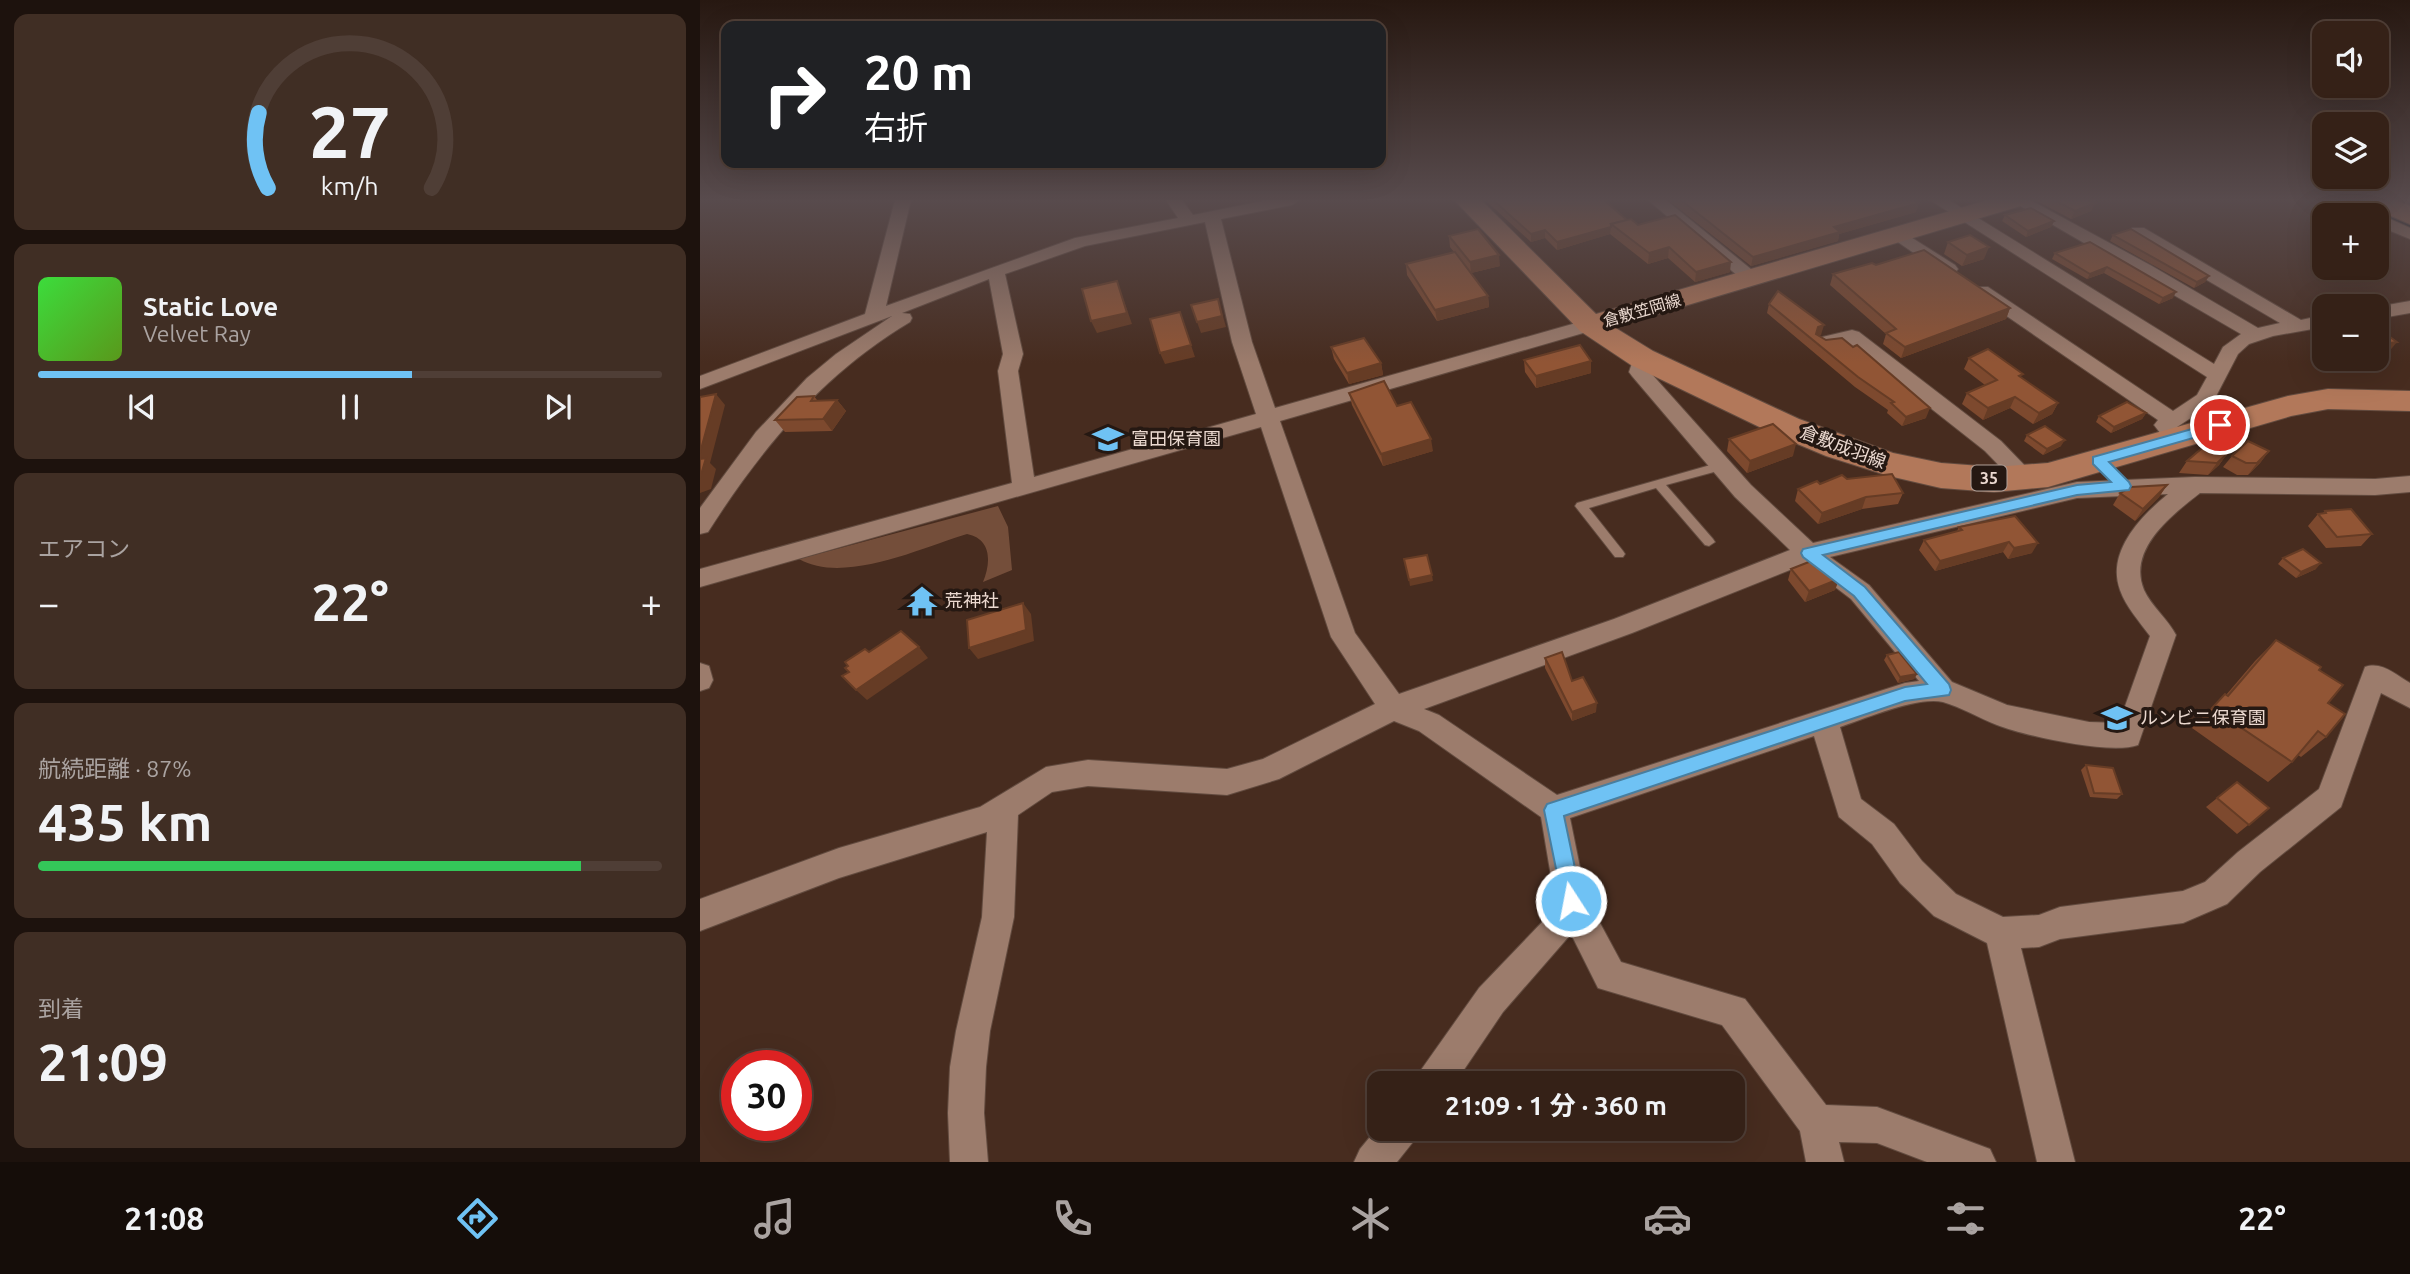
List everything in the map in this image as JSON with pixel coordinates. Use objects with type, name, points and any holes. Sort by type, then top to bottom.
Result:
[{"type":"main road","name":"倉敷成羽線","points":[[1520,254],[1590,325],[1642,358],[1868,460],[1909,470],[2007,480],[2049,475],[2098,461],[2174,429],[2328,399],[2410,401]]},
{"type":"main road","name":"倉敷笠岡線","points":[[1590,325],[1830,254]]},
{"type":"street","points":[[874,316],[889,254]]},
{"type":"street","points":[[700,383],[1045,254]]},
{"type":"street","points":[[1221,254],[1241,342],[1344,637],[1393,709],[1429,723],[1553,810],[1571,901],[1610,976],[1732,1011],[1817,1123],[1825,1162]]},
{"type":"street","points":[[1722,254],[1751,278]]},
{"type":"street","points":[[1927,254],[2174,429],[2205,399],[2230,351],[2242,340],[2312,323]]},
{"type":"street","points":[[2025,254],[2218,375]]},
{"type":"street","points":[[2117,254],[2256,335]]},
{"type":"street","points":[[2176,254],[2298,326]]},
{"type":"street","points":[[990,273],[1013,354],[1008,371],[1024,487]]},
{"type":"street","points":[[700,526],[719,496],[805,391],[878,332],[990,273]]},
{"type":"street","points":[[2389,311],[2410,307]]},
{"type":"street","points":[[700,578],[820,547],[1590,325]]},
{"type":"street","points":[[1825,342],[1852,336],[1993,446],[2023,477]]},
{"type":"street","points":[[1642,358],[1639,372],[1743,491],[1808,553],[1860,592],[1942,690],[2004,716],[2089,734],[2128,736],[2163,635],[2133,592],[2126,571],[2134,547],[2166,508],[2195,485]]},
{"type":"street","points":[[2098,461],[2123,486]]},
{"type":"street","points":[[700,915],[772,886],[988,818],[1046,780],[1088,773],[1227,782],[1244,779],[1269,770],[1393,709],[1623,626],[1808,553],[2077,490],[2195,485],[2375,488],[2410,484]]},
{"type":"street","points":[[700,674],[700,680]]},
{"type":"street","points":[[1824,721],[1849,807],[1883,834],[1911,872],[1945,905],[2001,933],[2039,931],[2060,923],[2183,907],[2216,893],[2249,862],[2331,798],[2374,675],[2410,696]]},
{"type":"street","points":[[1553,810],[1905,694],[1942,690]]},
{"type":"street","points":[[970,1162],[965,1113],[968,1067],[973,1031],[998,917],[1003,809]]},
{"type":"street","points":[[1442,1071],[1491,1000],[1557,929],[1571,901]]},
{"type":"street","points":[[2001,933],[2056,1162]]},
{"type":"street","points":[[1817,1123],[1877,1125],[1977,1162]]},
{"type":"street","points":[[1373,1162],[1390,1141]]},
{"type":"lane","points":[[1619,554],[1581,506],[1721,466]]},
{"type":"lane","points":[[1658,483],[1709,542]]},
{"type":"shaded area","points":[[998,506],[1008,527],[1012,570],[983,582],[988,560],[985,546],[967,534],[860,566],[817,566],[799,559]]},
{"type":"building","points":[[1457,254],[1488,296],[1435,310],[1406,264]]},
{"type":"building","points":[[1464,254],[1499,255],[1470,262]]},
{"type":"building","points":[[1677,254],[1722,254],[1731,262],[1696,272]]},
{"type":"building","points":[[1910,254],[1930,254],[2010,308],[1905,347],[1886,333],[1896,329],[1833,274],[1872,263],[1876,265]]},
{"type":"building","points":[[2057,254],[2111,254],[2176,292],[2163,298],[2107,267],[2090,274]]},
{"type":"building","points":[[2147,254],[2173,254],[2209,276],[2197,282]]},
{"type":"building","points":[[1117,281],[1127,313],[1091,321],[1082,289]]},
{"type":"building","points":[[1778,291],[1824,325],[1818,327],[1816,334],[1826,340],[1842,338],[1853,347],[1857,345],[1930,408],[1906,417],[1891,403],[1894,402],[1858,377],[1769,304]]},
{"type":"building","points":[[1218,299],[1222,316],[1197,322],[1191,305]]},
{"type":"building","points":[[1180,312],[1191,345],[1160,353],[1150,319]]},
{"type":"building","points":[[1364,338],[1381,363],[1347,373],[1331,347]]},
{"type":"building","points":[[1580,345],[1591,361],[1536,376],[1524,360]]},
{"type":"building","points":[[1988,349],[2023,374],[2019,376],[2058,403],[2039,413],[2015,397],[1988,408],[1967,393],[1997,380],[1969,358]]},
{"type":"building","points":[[1384,381],[1397,406],[1411,402],[1431,439],[1381,454],[1349,393]]},
{"type":"building","points":[[716,394],[700,453],[700,397]]},
{"type":"building","points":[[814,396],[811,401],[837,400],[823,419],[775,420],[797,397]]},
{"type":"building","points":[[2127,402],[2146,413],[2114,427],[2099,416]]},
{"type":"building","points":[[1773,424],[1796,444],[1750,461],[1729,439]]},
{"type":"building","points":[[2045,426],[2065,440],[2047,449],[2027,435]]},
{"type":"building","points":[[2248,441],[2269,451],[2257,463],[2246,463],[2232,456]]},
{"type":"building","points":[[2208,443],[2227,454],[2217,463],[2187,461]]},
{"type":"building","points":[[706,458],[700,478],[700,459]]},
{"type":"building","points":[[1892,474],[1903,493],[1866,497],[1822,513],[1798,489],[1842,475],[1847,479]]},
{"type":"building","points":[[2167,485],[2143,509],[2120,493],[2131,487]]},
{"type":"building","points":[[2351,509],[2372,534],[2337,537],[2318,514],[2326,513],[2325,511]]},
{"type":"building","points":[[2015,516],[2038,543],[2014,548],[2009,542],[1940,561],[1924,540],[1962,530],[1959,527]]},
{"type":"building","points":[[2303,549],[2321,563],[2301,572],[2283,558]]},
{"type":"building","points":[[1427,555],[1432,575],[1409,580],[1404,559]]},
{"type":"building","points":[[1814,560],[1839,579],[1809,591],[1791,569]]},
{"type":"building","points":[[1023,603],[1026,630],[969,648],[967,620]]},
{"type":"building","points":[[901,631],[919,647],[856,690],[842,676],[849,672],[845,668],[848,666],[845,662],[865,649],[869,652]]},
{"type":"building","points":[[2276,640],[2321,667],[2319,670],[2343,685],[2328,703],[2345,714],[2326,737],[2318,731],[2292,762],[2212,708],[2225,694],[2228,696]]},
{"type":"building","points":[[1562,652],[1572,681],[1583,677],[1597,703],[1572,712],[1545,658]]},
{"type":"building","points":[[1899,652],[1917,674],[1900,677],[1887,655]]},
{"type":"building","points":[[2086,765],[2113,768],[2122,794],[2094,793]]},
{"type":"building","points":[[2237,782],[2269,808],[2249,825],[2217,798]]},
{"type":"place","name":"富田保育園","points":[[1108,439]]},
{"type":"place","name":"荒神社","points":[[922,601]]},
{"type":"place","name":"ルンビニ保育園","points":[[2117,718]]},
{"type":"route","points":[[1571,901],[1553,810],[1905,694],[1942,690],[1860,592],[1808,553],[1978,511],[2077,490],[2123,486],[2098,461],[2220,425]]}]
